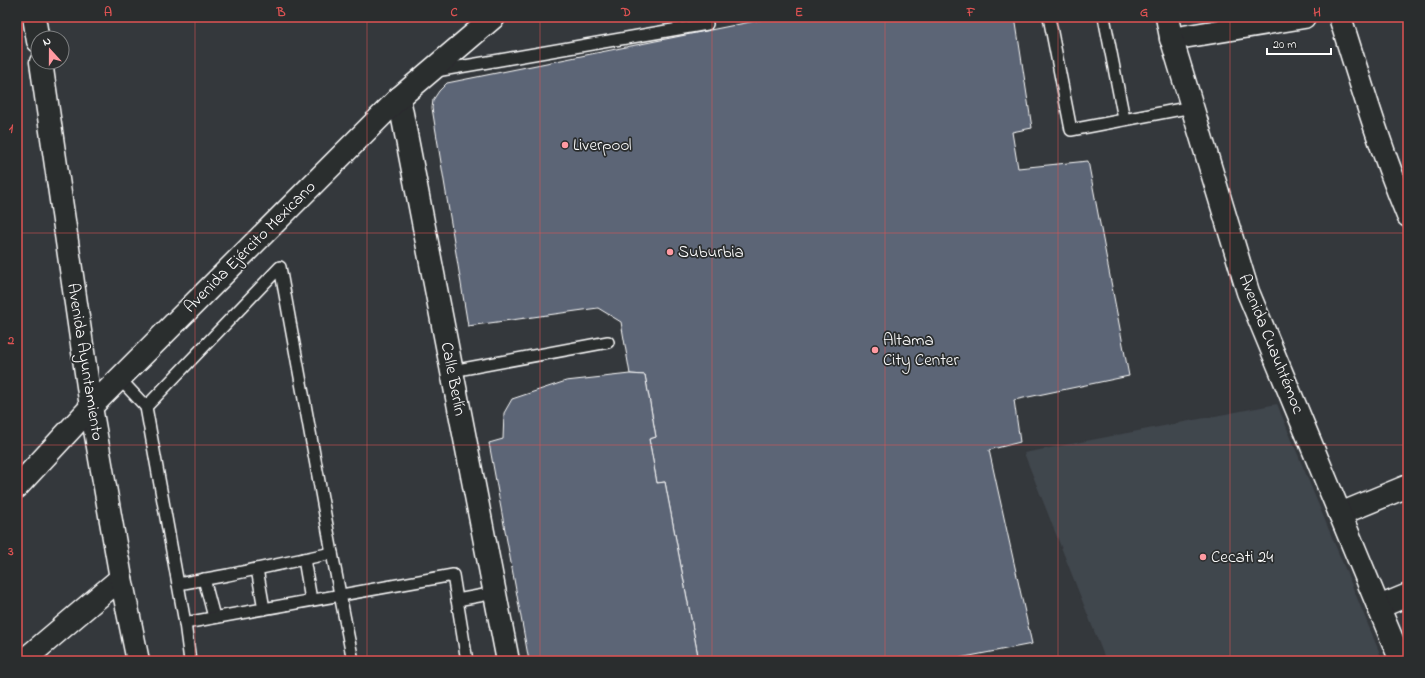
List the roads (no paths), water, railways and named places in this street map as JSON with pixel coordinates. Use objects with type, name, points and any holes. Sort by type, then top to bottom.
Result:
[{"type":"street","points":[[34,17],[36,30]]},
{"type":"street","name":"Avenida Ejército Mexicano","points":[[17,487],[119,378],[399,98],[494,17]]},
{"type":"street","name":"Avenida Cuauhtémoc","points":[[1167,17],[1171,39],[1248,292],[1401,661]]},
{"type":"street","points":[[1171,39],[1304,17]]},
{"type":"street","points":[[1340,17],[1373,123],[1394,184],[1408,216]]},
{"type":"street","name":"Avenida Ayuntamiento","points":[[42,70],[91,407],[121,578],[138,661]]},
{"type":"street","name":"Calle Berlín","points":[[399,98],[508,661]]},
{"type":"street","points":[[1340,514],[1408,486]]},
{"type":"street","points":[[23,661],[121,578]]},
{"type":"street","points":[[1379,607],[1408,596]]},
{"type":"lane","points":[[428,73],[707,24],[705,17]]},
{"type":"lane","points":[[1049,17],[1071,130],[1192,107]]},
{"type":"lane","points":[[1104,17],[1124,119]]},
{"type":"lane","points":[[146,408],[280,267],[339,595],[353,661]]},
{"type":"lane","points":[[452,371],[608,342]]},
{"type":"lane","points":[[119,378],[146,408],[185,622],[190,661]]},
{"type":"lane","points":[[178,584],[332,553]]},
{"type":"lane","points":[[304,559],[311,600]]},
{"type":"lane","points":[[257,569],[264,609]]},
{"type":"lane","points":[[185,622],[453,575],[467,661]]},
{"type":"lane","points":[[204,579],[214,617]]},
{"type":"lane","points":[[457,600],[494,593]]},
{"type":"place","name":"Liverpool","points":[[565,145]]},
{"type":"place","name":"Suburbia","points":[[670,252]]},
{"type":"place","name":"Altama City Center","points":[[875,350]]},
{"type":"place","name":"Cecati 24","points":[[1203,557]]}]
